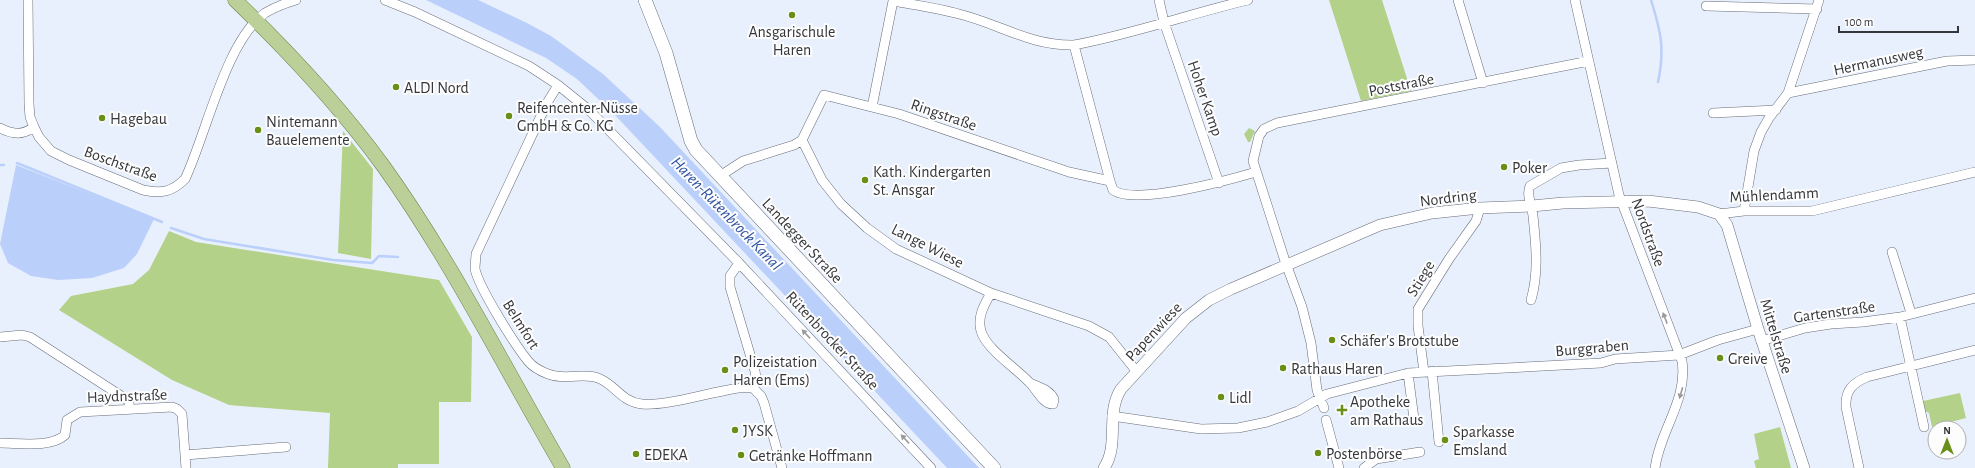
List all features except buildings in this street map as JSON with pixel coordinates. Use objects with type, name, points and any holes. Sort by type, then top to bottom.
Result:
[{"type":"main road","points":[[236,0],[317,82],[384,167],[449,268],[563,468]]},
{"type":"main road","name":"Landegger Straße","points":[[645,0],[666,53],[691,141],[696,150],[994,468]]},
{"type":"street","name":"Boschstraße","points":[[28,0],[29,104],[30,116],[39,137],[51,151],[69,160],[143,190],[156,193],[174,189],[185,179],[238,46],[257,21]]},
{"type":"street","points":[[257,21],[265,13],[296,0]]},
{"type":"street","name":"Rütenbrocker Straße","points":[[384,0],[415,12],[528,66],[558,86],[589,110],[739,263],[931,468]]},
{"type":"street","points":[[872,107],[893,0],[960,14],[1036,41],[1056,45],[1074,45],[1129,33],[1164,22],[1248,0]]},
{"type":"street","name":"Hoher Kamp","points":[[1159,0],[1164,22],[1219,183]]},
{"type":"street","points":[[1458,0],[1483,83]]},
{"type":"street","name":"Nordstraße","points":[[1575,0],[1622,201],[1680,355],[1684,371],[1682,389],[1661,442],[1655,468]]},
{"type":"street","points":[[1706,6],[1818,4],[1788,93],[1769,118],[1761,132],[1754,151],[1744,210]]},
{"type":"street","points":[[1074,45],[1111,186],[1117,193],[1138,195],[1195,189],[1256,172],[1302,307],[1311,343],[1319,398],[1324,408]]},
{"type":"street","name":"Hermanusweg","points":[[1788,93],[1947,61],[1975,60]]},
{"type":"street","name":"Poststraße","points":[[1256,172],[1253,161],[1256,144],[1264,129],[1271,125],[1589,61]]},
{"type":"street","name":"Belmfort","points":[[558,86],[547,103],[476,254],[475,268],[481,284],[512,338],[528,362],[537,369],[555,377],[564,378],[582,376],[599,378],[621,396],[642,404],[739,388],[753,388]]},
{"type":"street","name":"Ringstraße","points":[[802,140],[824,95],[899,114],[1042,164],[1110,181]]},
{"type":"street","points":[[1713,113],[1776,110]]},
{"type":"street","points":[[0,128],[8,133],[21,134],[34,127]]},
{"type":"street","points":[[720,176],[743,161],[794,145],[802,140]]},
{"type":"street","name":"Lange Wiese","points":[[802,140],[822,180],[842,204],[867,228],[896,249],[991,293],[1089,326],[1109,337],[1137,372]]},
{"type":"street","points":[[1531,300],[1536,284],[1537,250],[1532,206],[1528,190],[1530,186],[1561,168],[1578,165],[1612,163]]},
{"type":"street","name":"Mühlendamm","points":[[1622,201],[1675,203],[1698,207],[1719,214],[1744,210],[1812,211],[1975,172]]},
{"type":"street","name":"Nordring","points":[[1287,266],[1380,225],[1432,214],[1480,208],[1622,201]]},
{"type":"street","name":"Stiege","points":[[1439,442],[1428,372],[1418,326],[1418,309],[1441,271],[1476,221],[1480,208]]},
{"type":"street","name":"Mittelstraße","points":[[1719,214],[1727,225],[1758,329],[1804,468]]},
{"type":"street","points":[[1892,252],[1911,314]]},
{"type":"street","points":[[739,263],[733,269],[728,282],[755,371],[756,378],[753,388],[761,396],[764,403],[782,468]]},
{"type":"street","name":"Papenwiese","points":[[1104,468],[1111,453],[1112,416],[1115,399],[1137,372],[1186,318],[1197,309],[1231,289],[1287,266]]},
{"type":"street","points":[[991,293],[982,308],[980,319],[981,331],[987,342],[1030,383]]},
{"type":"street","name":"Gartenstraße","points":[[1762,341],[1805,328],[1831,324],[1863,322],[1900,316],[1975,298]]},
{"type":"street","points":[[1900,316],[1924,427]]},
{"type":"street","name":"Burggraben","points":[[1112,416],[1201,430],[1238,428],[1268,422],[1298,412],[1319,398],[1348,388],[1408,373],[1601,363],[1615,359],[1680,355],[1718,340],[1758,329]]},
{"type":"street","points":[[0,337],[30,337],[129,401],[130,409]]},
{"type":"street","points":[[1860,468],[1846,406],[1847,392],[1851,386],[1858,381],[1975,350]]},
{"type":"street","points":[[1408,373],[1414,419]]},
{"type":"street","name":"Haydnstraße","points":[[0,443],[49,443],[59,441],[65,435],[67,420],[76,413],[172,407],[177,409],[182,414],[186,468]]},
{"type":"street","points":[[1326,420],[1339,468]]},
{"type":"street","points":[[185,455],[286,447]]},
{"type":"street","points":[[1364,468],[1376,459],[1420,452]]},
{"type":"green space","points":[[1329,0],[1382,0],[1411,91],[1361,101]]},
{"type":"green space","points":[[1249,128],[1255,131],[1250,142],[1248,142],[1244,134]]},
{"type":"green space","points":[[343,131],[373,169],[371,259],[338,253]]},
{"type":"green space","points":[[169,231],[196,242],[439,280],[472,337],[471,402],[439,402],[439,464],[398,464],[398,468],[328,468],[330,413],[229,405],[172,380],[59,310],[71,296],[133,284],[149,270]]},
{"type":"green space","points":[[1960,393],[1966,418],[1958,420],[1930,420],[1929,413],[1925,411],[1923,401]]},
{"type":"green space","points":[[1780,427],[1791,468],[1756,468],[1754,461],[1759,459],[1754,434]]},
{"type":"water","name":"Haren-Rütenbrock Kanal","points":[[426,0],[478,0],[551,36],[603,74],[660,127],[979,468],[947,468],[614,114],[577,79],[546,58]]},
{"type":"water","points":[[16,165],[154,219],[137,254],[124,268],[92,278],[58,280],[31,276],[8,263],[0,244]]},
{"type":"waterway","points":[[1651,0],[1661,41],[1661,60],[1658,82]]},
{"type":"waterway","points":[[17,163],[162,222]]},
{"type":"waterway","points":[[171,228],[204,239],[333,260],[372,263],[379,256],[398,257]]},
{"type":"place","name":"Ansgarischule Haren","points":[[792,15]]},
{"type":"place","name":"ALDI Nord","points":[[396,87]]},
{"type":"place","name":"Reifencenter-Nüsse GmbH & Co. KG","points":[[509,116]]},
{"type":"place","name":"Hagebau","points":[[102,118]]},
{"type":"place","name":"Nintemann Bauelemente","points":[[258,130]]},
{"type":"place","name":"Poker","points":[[1504,167]]},
{"type":"place","name":"Kath. Kindergarten St. Ansgar","points":[[865,180]]},
{"type":"place","name":"Schäfer's Brotstube","points":[[1332,340]]},
{"type":"place","name":"Greive","points":[[1720,358]]},
{"type":"place","name":"Rathaus Haren","points":[[1283,368]]},
{"type":"place","name":"Polizeistation Haren (Ems)","points":[[725,370]]},
{"type":"place","name":"Lidl","points":[[1221,397]]},
{"type":"place","name":"Apotheke am Rathaus","points":[[1342,410]]},
{"type":"place","name":"JYSK","points":[[735,430]]},
{"type":"place","name":"Sparkasse Emsland","points":[[1445,440]]},
{"type":"place","name":"Postenbörse","points":[[1318,453]]},
{"type":"place","name":"EDEKA","points":[[636,454]]},
{"type":"place","name":"Getränke Hoffmann","points":[[741,455]]}]
